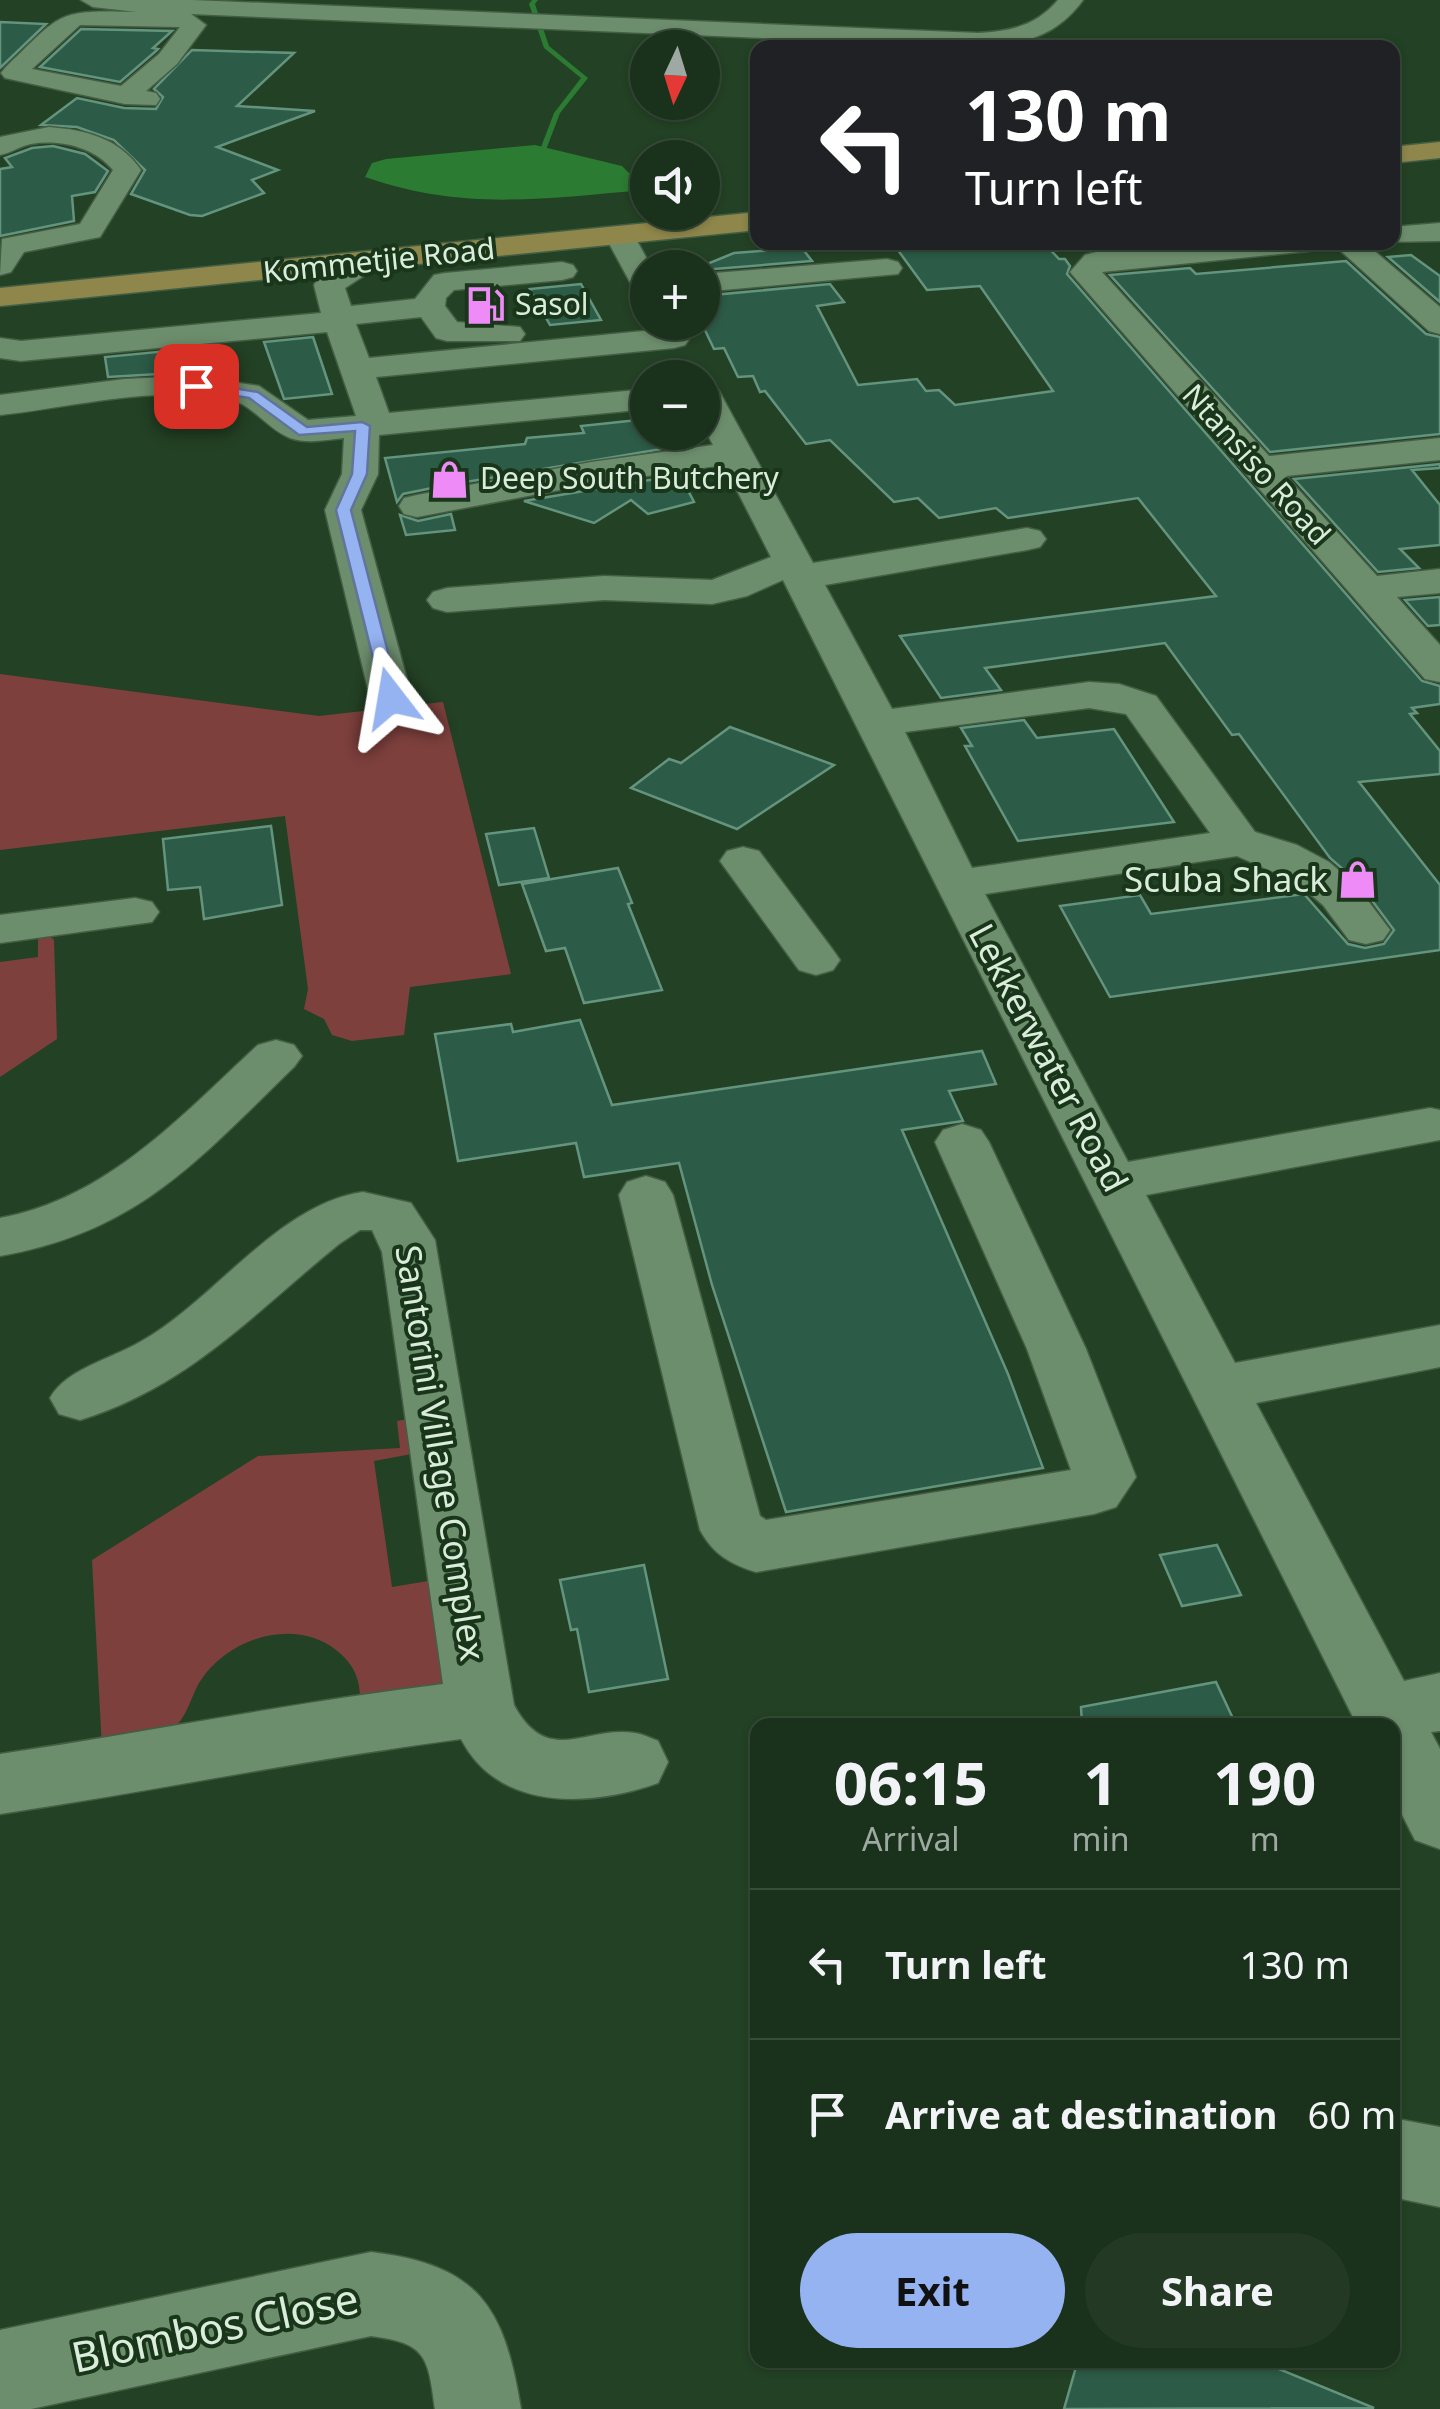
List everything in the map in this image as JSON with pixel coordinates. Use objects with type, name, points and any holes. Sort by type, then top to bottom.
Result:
[{"type":"main road","points":[[1400,155],[1440,150]]},
{"type":"main road","name":"Kommetjie Road","points":[[0,297],[370,262],[625,245],[750,222]]},
{"type":"street","points":[[93,0],[274,5],[646,26],[837,26],[958,40],[1012,37],[1045,28],[1071,0]]},
{"type":"street","points":[[646,26],[660,0]]},
{"type":"street","points":[[96,146],[146,99],[124,96],[14,73],[66,23],[77,18],[185,20],[194,25],[168,59],[124,96]]},
{"type":"street","points":[[0,147],[30,134],[80,139],[120,161],[126,170],[90,231],[4,253]]},
{"type":"street","points":[[1400,235],[1440,232]]},
{"type":"street","points":[[625,245],[630,255]]},
{"type":"street","name":"Ntansiso Road","points":[[1220,250],[1096,261],[1087,266],[1086,276],[1440,670]]},
{"type":"street","points":[[1356,250],[1434,313]]},
{"type":"street","points":[[370,262],[328,285],[337,319],[359,369],[369,426],[360,474],[344,510],[391,698]]},
{"type":"street","points":[[720,282],[886,268]]},
{"type":"street","points":[[524,351],[508,334],[447,331],[430,307],[432,295],[444,282],[562,271]]},
{"type":"street","points":[[0,348],[21,350],[140,330],[337,319],[430,307]]},
{"type":"street","points":[[359,369],[630,336]]},
{"type":"street","points":[[0,405],[211,387],[253,395],[304,432],[630,402]]},
{"type":"street","name":"Lekkerwater Road","points":[[720,425],[879,723],[957,884],[1219,1388],[1403,1716],[1440,1818]]},
{"type":"street","points":[[1258,468],[1440,450]]},
{"type":"street","points":[[417,506],[692,456],[735,453]]},
{"type":"street","points":[[448,600],[604,588],[712,592],[797,569],[1027,539]]},
{"type":"street","points":[[1367,589],[1440,581]]},
{"type":"street","points":[[879,723],[1089,695],[1130,701],[1141,706],[1184,760],[1239,842]]},
{"type":"street","points":[[957,884],[1239,842],[1308,868],[1341,892],[1366,930]]},
{"type":"street","points":[[743,862],[816,960]]},
{"type":"street","points":[[0,930],[135,912]]},
{"type":"street","points":[[0,1237],[48,1228],[105,1201],[162,1159],[276,1056]]},
{"type":"street","points":[[1114,1184],[1430,1125]]},
{"type":"street","points":[[646,1195],[732,1530],[756,1547],[1094,1490],[1105,1477],[1084,1416],[1017,1258],[962,1142]]},
{"type":"street","name":"Santorini Village Complex","points":[[80,1398],[185,1344],[340,1216],[370,1213],[398,1220],[404,1227],[410,1252],[480,1708],[498,1743],[518,1761],[540,1770],[633,1762]]},
{"type":"street","points":[[1219,1388],[1440,1346]]},
{"type":"street","name":"Santorini Village Complex","points":[[0,1784],[157,1761],[323,1728],[480,1708]]},
{"type":"street","points":[[1400,2160],[1440,2167]]},
{"type":"street","name":"Blombos Close","points":[[0,2373],[371,2294],[390,2295],[430,2306],[464,2339],[478,2409]]},
{"type":"shaded area","points":[[535,145],[622,166],[630,173],[630,191],[505,200],[437,195],[365,177],[372,163]]},
{"type":"shaded area","points":[[0,674],[319,716],[443,702],[511,974],[410,987],[404,1035],[352,1041],[332,1035],[324,1019],[304,1009],[308,989],[285,816],[0,850]]},
{"type":"shaded area","points":[[38,936],[54,940],[57,1039],[0,1077],[0,962],[38,957]]},
{"type":"shaded area","points":[[414,1418],[417,1453],[374,1461],[392,1587],[440,1579],[454,1668],[436,1692],[360,1703],[355,1673],[336,1650],[301,1635],[263,1637],[245,1643],[213,1665],[197,1686],[180,1721],[169,1731],[102,1749],[92,1560],[258,1456],[400,1448],[397,1421]]},
{"type":"building","points":[[0,22],[46,24],[0,68]]},
{"type":"building","points":[[81,29],[172,31],[153,48],[156,51],[120,82],[40,67]]},
{"type":"building","points":[[192,50],[294,53],[237,106],[315,111],[217,147],[278,170],[252,180],[264,193],[202,216],[190,215],[131,194],[145,170],[114,140],[77,127],[41,125],[77,98],[124,108],[156,109],[163,97],[154,89]]},
{"type":"building","points":[[53,146],[85,154],[108,171],[95,192],[72,196],[74,221],[0,236],[0,169],[12,167],[5,158],[32,148]]},
{"type":"building","points":[[804,250],[812,261],[720,269],[720,259],[734,253]]},
{"type":"building","points":[[898,250],[1051,250],[1059,259],[1065,259],[1070,266],[1067,274],[1422,681],[1440,686],[1440,704],[1412,708],[1417,713],[1410,714],[1440,751],[1440,774],[1359,782],[1440,885],[1440,950],[1110,997],[1060,906],[1140,895],[1151,914],[1304,894],[1348,944],[1365,948],[1384,944],[1394,930],[1359,883],[1330,858],[1239,734],[1232,735],[1165,643],[985,668],[1001,690],[941,698],[900,636],[1216,596],[1138,498],[1008,518],[996,508],[939,518],[918,498],[894,502],[830,440],[806,444],[765,391],[760,392],[753,376],[738,377],[724,348],[714,349],[710,340],[720,340],[720,294],[830,284],[844,302],[817,306],[858,385],[917,379],[926,391],[939,390],[955,405],[1053,391],[980,286],[927,290]]},
{"type":"building","points":[[1411,255],[1440,276],[1440,302],[1388,257]]},
{"type":"building","points":[[1346,261],[1426,334],[1440,337],[1440,434],[1270,452],[1110,275],[1190,268],[1196,274]]},
{"type":"building","points":[[581,284],[601,320],[550,325],[530,289]]},
{"type":"building","points":[[313,337],[332,394],[284,399],[264,342]]},
{"type":"building","points":[[188,349],[193,372],[108,377],[105,357]]},
{"type":"building","points":[[630,421],[630,450],[655,450],[466,482],[438,473],[442,486],[403,494],[397,502],[385,458],[525,444],[527,438],[584,433],[581,426]]},
{"type":"building","points":[[1440,464],[1440,468],[1412,470],[1440,505],[1440,545],[1400,549],[1419,568],[1378,572],[1294,479]]},
{"type":"building","points":[[680,475],[694,502],[648,514],[631,500],[594,523],[524,501]]},
{"type":"building","points":[[451,514],[455,530],[406,535],[400,515],[418,521]]},
{"type":"building","points":[[1440,597],[1440,625],[1428,626],[1405,600]]},
{"type":"building","points":[[1024,720],[1037,738],[1114,729],[1174,822],[1018,841],[965,746],[972,746],[961,728]]},
{"type":"building","points":[[730,727],[834,765],[737,829],[631,788],[669,759],[681,763]]},
{"type":"building","points":[[271,826],[282,905],[204,919],[200,887],[168,890],[163,839]]},
{"type":"building","points":[[534,828],[549,878],[499,885],[486,834]]},
{"type":"building","points":[[618,868],[662,990],[584,1003],[565,948],[546,951],[522,884]]},
{"type":"building","points":[[580,1020],[612,1105],[982,1051],[996,1084],[949,1091],[963,1121],[902,1130],[1008,1374],[1043,1468],[786,1512],[712,1285],[679,1163],[584,1177],[576,1143],[458,1161],[435,1034],[511,1024],[513,1032]]},
{"type":"building","points":[[1217,1545],[1241,1595],[1182,1606],[1160,1555]]},
{"type":"building","points":[[644,1565],[668,1679],[589,1692],[577,1629],[571,1630],[560,1580]]},
{"type":"building","points":[[1216,1682],[1233,1718],[1082,1718],[1081,1707]]},
{"type":"building","points":[[1076,2368],[1276,2368],[1374,2408],[1064,2409]]},
{"type":"waterway","points":[[535,0],[532,4],[546,47],[585,78],[557,113],[538,163]]},
{"type":"place","name":"Sasol","points":[[485,305]]},
{"type":"place","name":"Deep South Butchery","points":[[450,479]]},
{"type":"place","name":"Scuba Shack","points":[[1358,880]]},
{"type":"route","points":[[196,386],[246,392],[267,402],[304,432],[362,426],[360,474],[344,510],[391,698]]}]
